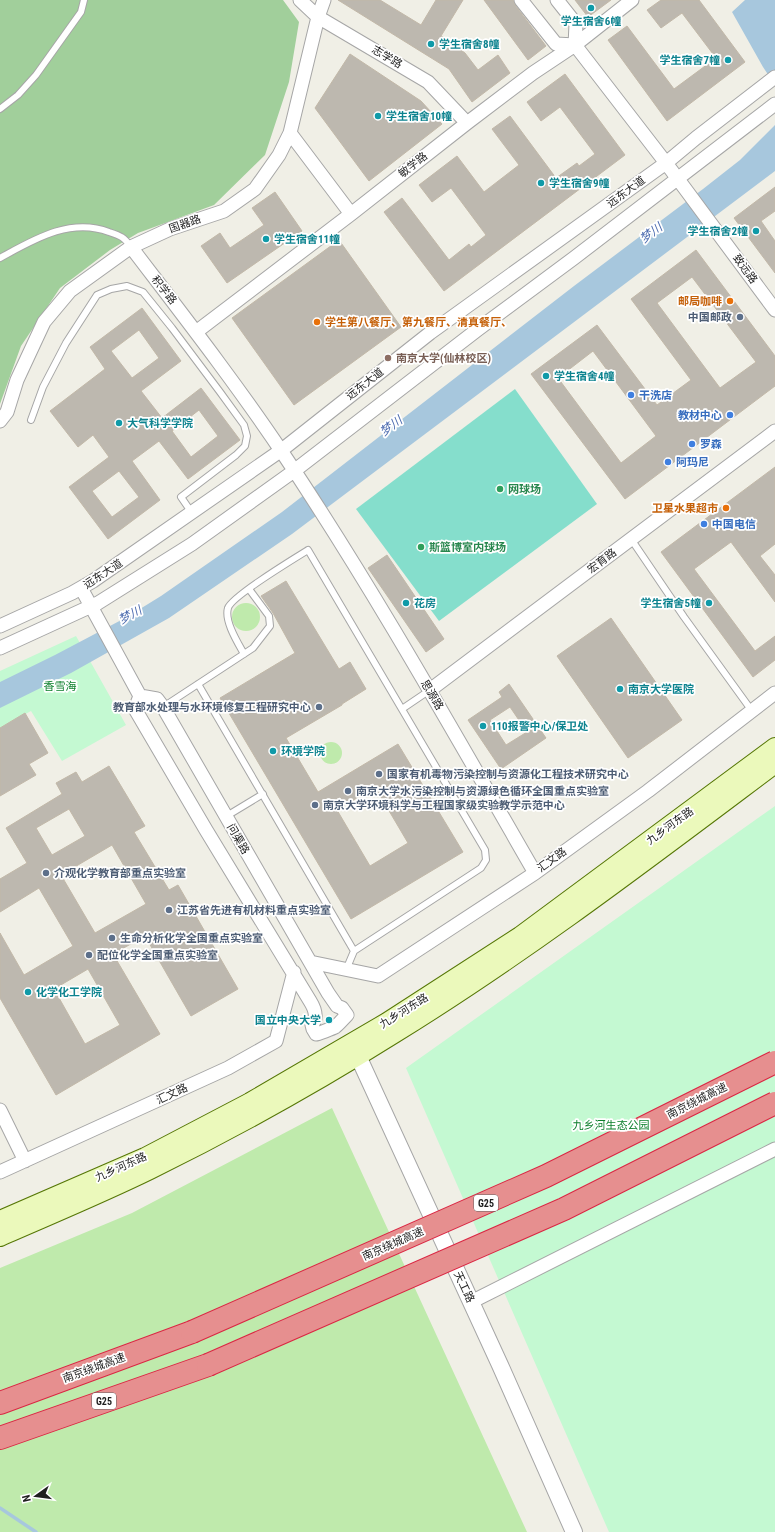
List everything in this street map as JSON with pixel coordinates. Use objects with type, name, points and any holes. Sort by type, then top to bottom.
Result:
[{"type":"highway","name":"南京绕城高速","points":[[0,1403],[192,1332],[546,1176],[775,1062]]},
{"type":"highway","name":"G25","points":[[0,1438],[208,1365],[564,1209],[775,1103]]},
{"type":"main road","name":"九乡河东路","points":[[0,1237],[89,1199],[151,1170],[256,1114],[354,1050],[387,1022],[520,936],[775,747]]},
{"type":"main road","name":"九乡河东路","points":[[0,1220],[145,1157],[354,1050],[395,1033],[528,946],[775,764]]},
{"type":"street","name":"志学路","points":[[300,0],[318,17],[428,82],[467,123]]},
{"type":"street","name":"国器路","points":[[0,420],[7,412],[17,380],[44,322],[70,291],[131,247],[170,229],[224,211],[255,189],[279,155],[290,133],[318,17],[324,0]]},
{"type":"street","points":[[521,0],[556,44],[575,45],[576,24],[557,0]]},
{"type":"street","name":"敏学路","points":[[196,332],[351,214],[467,123],[533,73],[575,45],[632,0]]},
{"type":"street","name":"致远路","points":[[575,45],[666,163],[775,310]]},
{"type":"street","name":"远东大道","points":[[0,626],[93,581],[192,513],[281,450],[430,333],[666,163],[770,81]]},
{"type":"street","name":"远东大道","points":[[0,648],[91,606],[192,544],[294,471],[775,104]]},
{"type":"street","points":[[290,133],[351,214]]},
{"type":"street","name":"积学路","points":[[131,247],[196,332],[281,450],[302,482]]},
{"type":"street","name":"宏育路","points":[[430,690],[775,431]]},
{"type":"street","name":"思源路","points":[[302,482],[430,690],[535,873]]},
{"type":"street","points":[[81,588],[140,696]]},
{"type":"street","name":"汇文路","points":[[310,962],[378,976],[535,873],[648,791],[775,693]]},
{"type":"street","name":"问渠路","points":[[140,696],[157,699],[163,707],[225,817],[328,993],[337,1006],[342,1008],[347,1015],[334,1028],[327,1029],[320,1034],[316,1034],[312,1025],[315,1020],[315,1010],[294,972],[206,830],[135,709],[140,696]]},
{"type":"street","name":"汇文路","points":[[0,1172],[228,1068],[276,1041],[294,972]]},
{"type":"street","points":[[334,1028],[354,1050]]},
{"type":"street","name":"天工路","points":[[354,1050],[471,1302],[574,1532]]},
{"type":"street","points":[[0,1110],[25,1161]]},
{"type":"street","points":[[471,1302],[775,1149]]},
{"type":"lane","points":[[0,109],[18,95],[36,75],[81,12],[84,0]]},
{"type":"lane","name":"积学路","points":[[0,258],[33,240],[56,230],[78,227],[103,229],[125,238],[131,247]]},
{"type":"lane","points":[[31,420],[43,387],[66,343],[97,295],[111,288],[127,286],[143,292],[195,358],[244,425],[247,436],[245,446],[236,455],[181,497],[192,513]]},
{"type":"lane","points":[[631,539],[684,617],[752,711]]},
{"type":"lane","points":[[244,654],[234,638],[228,619],[228,608],[233,601],[249,589],[308,550],[485,850],[486,860],[481,868],[354,951],[346,970]]},
{"type":"lane","points":[[163,707],[253,648],[270,626],[269,616],[249,589]]},
{"type":"lane","points":[[198,684],[354,951]]},
{"type":"lane","points":[[402,709],[430,690]]},
{"type":"lane","points":[[225,817],[263,794]]},
{"type":"green space","points":[[0,0],[283,0],[299,22],[289,82],[265,155],[214,205],[138,233],[110,250],[60,288],[21,346],[0,404]]},
{"type":"green space","points":[[246,603],[256,607],[260,617],[256,627],[246,631],[236,627],[232,617],[236,607]]},
{"type":"green space","name":"香雪海","points":[[76,636],[126,725],[62,761],[31,711],[0,728],[0,671]]},
{"type":"green space","points":[[331,742],[339,745],[342,753],[339,761],[331,764],[323,761],[320,753],[323,745]]},
{"type":"green space","name":"九乡河生态公园","points":[[775,806],[775,1532],[609,1532],[406,1068]]},
{"type":"green space","points":[[332,1108],[527,1532],[0,1532],[0,1268],[132,1213]]},
{"type":"shaded area","name":"网球场","points":[[515,389],[597,504],[439,621],[356,509]]},
{"type":"water","points":[[745,0],[775,0],[775,85],[763,67],[732,12]]},
{"type":"water","name":"梦川","points":[[775,125],[775,171],[292,534],[169,618],[71,673],[0,708],[0,682],[127,617],[161,596],[282,512],[574,286],[740,160]]},
{"type":"building","name":"学生宿舍8幢","points":[[338,0],[380,0],[421,25],[436,0],[463,0],[441,36],[465,53],[478,70],[498,55],[510,73],[472,102],[449,69]]},
{"type":"building","name":"学生宿舍8幢","points":[[484,0],[513,0],[515,5],[546,46],[528,60]]},
{"type":"building","name":"学生宿舍6幢","points":[[575,0],[611,0],[588,17]]},
{"type":"building","name":"学生宿舍7幢","points":[[661,0],[699,0],[745,62],[667,121],[608,40],[627,26],[674,89],[716,58],[682,13],[661,28],[647,10]]},
{"type":"building","name":"学生宿舍10幢","points":[[350,54],[421,101],[442,124],[369,181],[315,108]]},
{"type":"building","name":"学生宿舍9幢","points":[[565,74],[625,155],[444,291],[384,212],[402,198],[449,260],[469,244],[471,247],[486,235],[451,188],[432,202],[419,185],[457,156],[484,192],[519,165],[492,129],[510,116],[556,178],[577,163],[579,166],[595,154],[560,107],[541,121],[527,102]]},
{"type":"building","name":"学生宿舍2幢","points":[[775,187],[775,211],[761,221],[775,241],[775,273],[734,218]]},
{"type":"building","name":"学生宿舍11幢","points":[[275,192],[302,231],[227,283],[201,246],[220,233],[230,248],[264,225],[252,208]]},
{"type":"building","name":"学生第八餐厅、第九餐厅、清真餐厅、","points":[[339,240],[401,327],[294,405],[232,318]]},
{"type":"building","name":"学生宿舍4幢","points":[[696,250],[775,356],[775,386],[625,499],[531,374],[597,325],[657,405],[691,380],[631,299]],"holes":[[[692,277],[756,362],[720,388],[657,303]],[[593,351],[656,436],[621,463],[558,378]]]},
{"type":"building","points":[[142,308],[181,361],[141,391],[162,418],[201,388],[240,440],[188,479],[159,441],[132,461],[160,500],[108,539],[69,487],[109,457],[93,435],[78,447],[50,411],[105,369],[90,347]],"holes":[[[139,330],[159,358],[132,378],[111,351]],[[199,410],[218,436],[191,457],[172,431]],[[119,471],[139,497],[112,517],[92,491]]]},
{"type":"building","points":[[775,467],[775,544],[760,556],[775,575],[775,602],[731,542],[694,569],[755,651],[775,636],[775,660],[753,677],[661,552]]},
{"type":"building","name":"花房","points":[[387,555],[444,639],[426,652],[368,568]]},
{"type":"building","name":"环境学院","points":[[286,581],[339,669],[350,662],[366,689],[286,738],[318,792],[398,744],[463,852],[351,919],[220,698],[295,653],[273,613],[261,596]],"holes":[[[375,787],[408,843],[370,866],[337,810]]]},
{"type":"building","name":"南京大学医院","points":[[611,618],[682,720],[628,758],[557,656]]},
{"type":"building","name":"110报警中心/保卫处","points":[[509,684],[546,738],[501,769],[468,720],[502,697],[499,692]],"holes":[[[510,707],[527,732],[506,745],[490,720]]]},
{"type":"building","points":[[25,713],[48,753],[29,764],[36,775],[0,796],[0,728]]},
{"type":"building","name":"化学化工学院","points":[[109,766],[145,826],[134,832],[169,890],[178,885],[238,989],[191,1016],[145,936],[113,954],[160,1034],[56,1095],[0,998],[0,933],[24,975],[73,946],[39,888],[0,912],[0,879],[27,863],[6,828],[62,794],[56,783],[76,772],[82,782]],"holes":[[[69,809],[85,836],[52,855],[36,828]],[[112,845],[146,904],[95,933],[61,875]],[[88,969],[120,1025],[85,1044],[54,989]]]},
{"type":"waterway","points":[[0,1508],[36,1532]]},
{"type":"place","name":"学生宿舍6幢","points":[[591,8]]},
{"type":"place","name":"学生宿舍8幢","points":[[431,44]]},
{"type":"place","name":"学生宿舍7幢","points":[[728,60]]},
{"type":"place","name":"学生宿舍10幢","points":[[378,116]]},
{"type":"place","name":"学生宿舍9幢","points":[[541,183]]},
{"type":"place","name":"学生宿舍2幢","points":[[756,231]]},
{"type":"place","name":"学生宿舍11幢","points":[[266,239]]},
{"type":"place","name":"邮局咖啡","points":[[730,301]]},
{"type":"place","name":"中国邮政","points":[[740,317]]},
{"type":"place","name":"学生第八餐厅、第九餐厅、清真餐厅、","points":[[317,322]]},
{"type":"place","name":"南京大学(仙林校区)","points":[[388,358]]},
{"type":"place","name":"学生宿舍4幢","points":[[546,376]]},
{"type":"place","name":"干洗店","points":[[631,395]]},
{"type":"place","name":"教材中心","points":[[730,415]]},
{"type":"place","name":"大气科学学院","points":[[119,423]]},
{"type":"place","name":"罗森","points":[[692,444]]},
{"type":"place","name":"阿玛尼","points":[[668,462]]},
{"type":"place","name":"网球场","points":[[500,489]]},
{"type":"place","name":"卫星水果超市","points":[[726,508]]},
{"type":"place","name":"中国电信","points":[[704,524]]},
{"type":"place","name":"斯篮博室内球场","points":[[421,547]]},
{"type":"place","name":"花房","points":[[406,603]]},
{"type":"place","name":"学生宿舍5幢","points":[[709,603]]},
{"type":"place","name":"南京大学医院","points":[[620,689]]},
{"type":"place","name":"教育部水处理与水环境修复工程研究中心","points":[[319,707]]},
{"type":"place","name":"110报警中心/保卫处","points":[[483,726]]},
{"type":"place","name":"环境学院","points":[[273,751]]},
{"type":"place","name":"国家有机毒物污染控制与资源化工程技术研究中心","points":[[379,774]]},
{"type":"place","name":"南京大学水污染控制与资源绿色循环全国重点实验室","points":[[348,791]]},
{"type":"place","name":"南京大学环境科学与工程国家级实验教学示范中心","points":[[315,805]]},
{"type":"place","name":"介观化学教育部重点实验室","points":[[46,873]]},
{"type":"place","name":"江苏省先进有机材料重点实验室","points":[[169,910]]},
{"type":"place","name":"生命分析化学全国重点实验室","points":[[112,938]]},
{"type":"place","name":"配位化学全国重点实验室","points":[[89,955]]},
{"type":"place","name":"化学化工学院","points":[[28,992]]},
{"type":"place","name":"国立中央大学","points":[[329,1020]]}]
